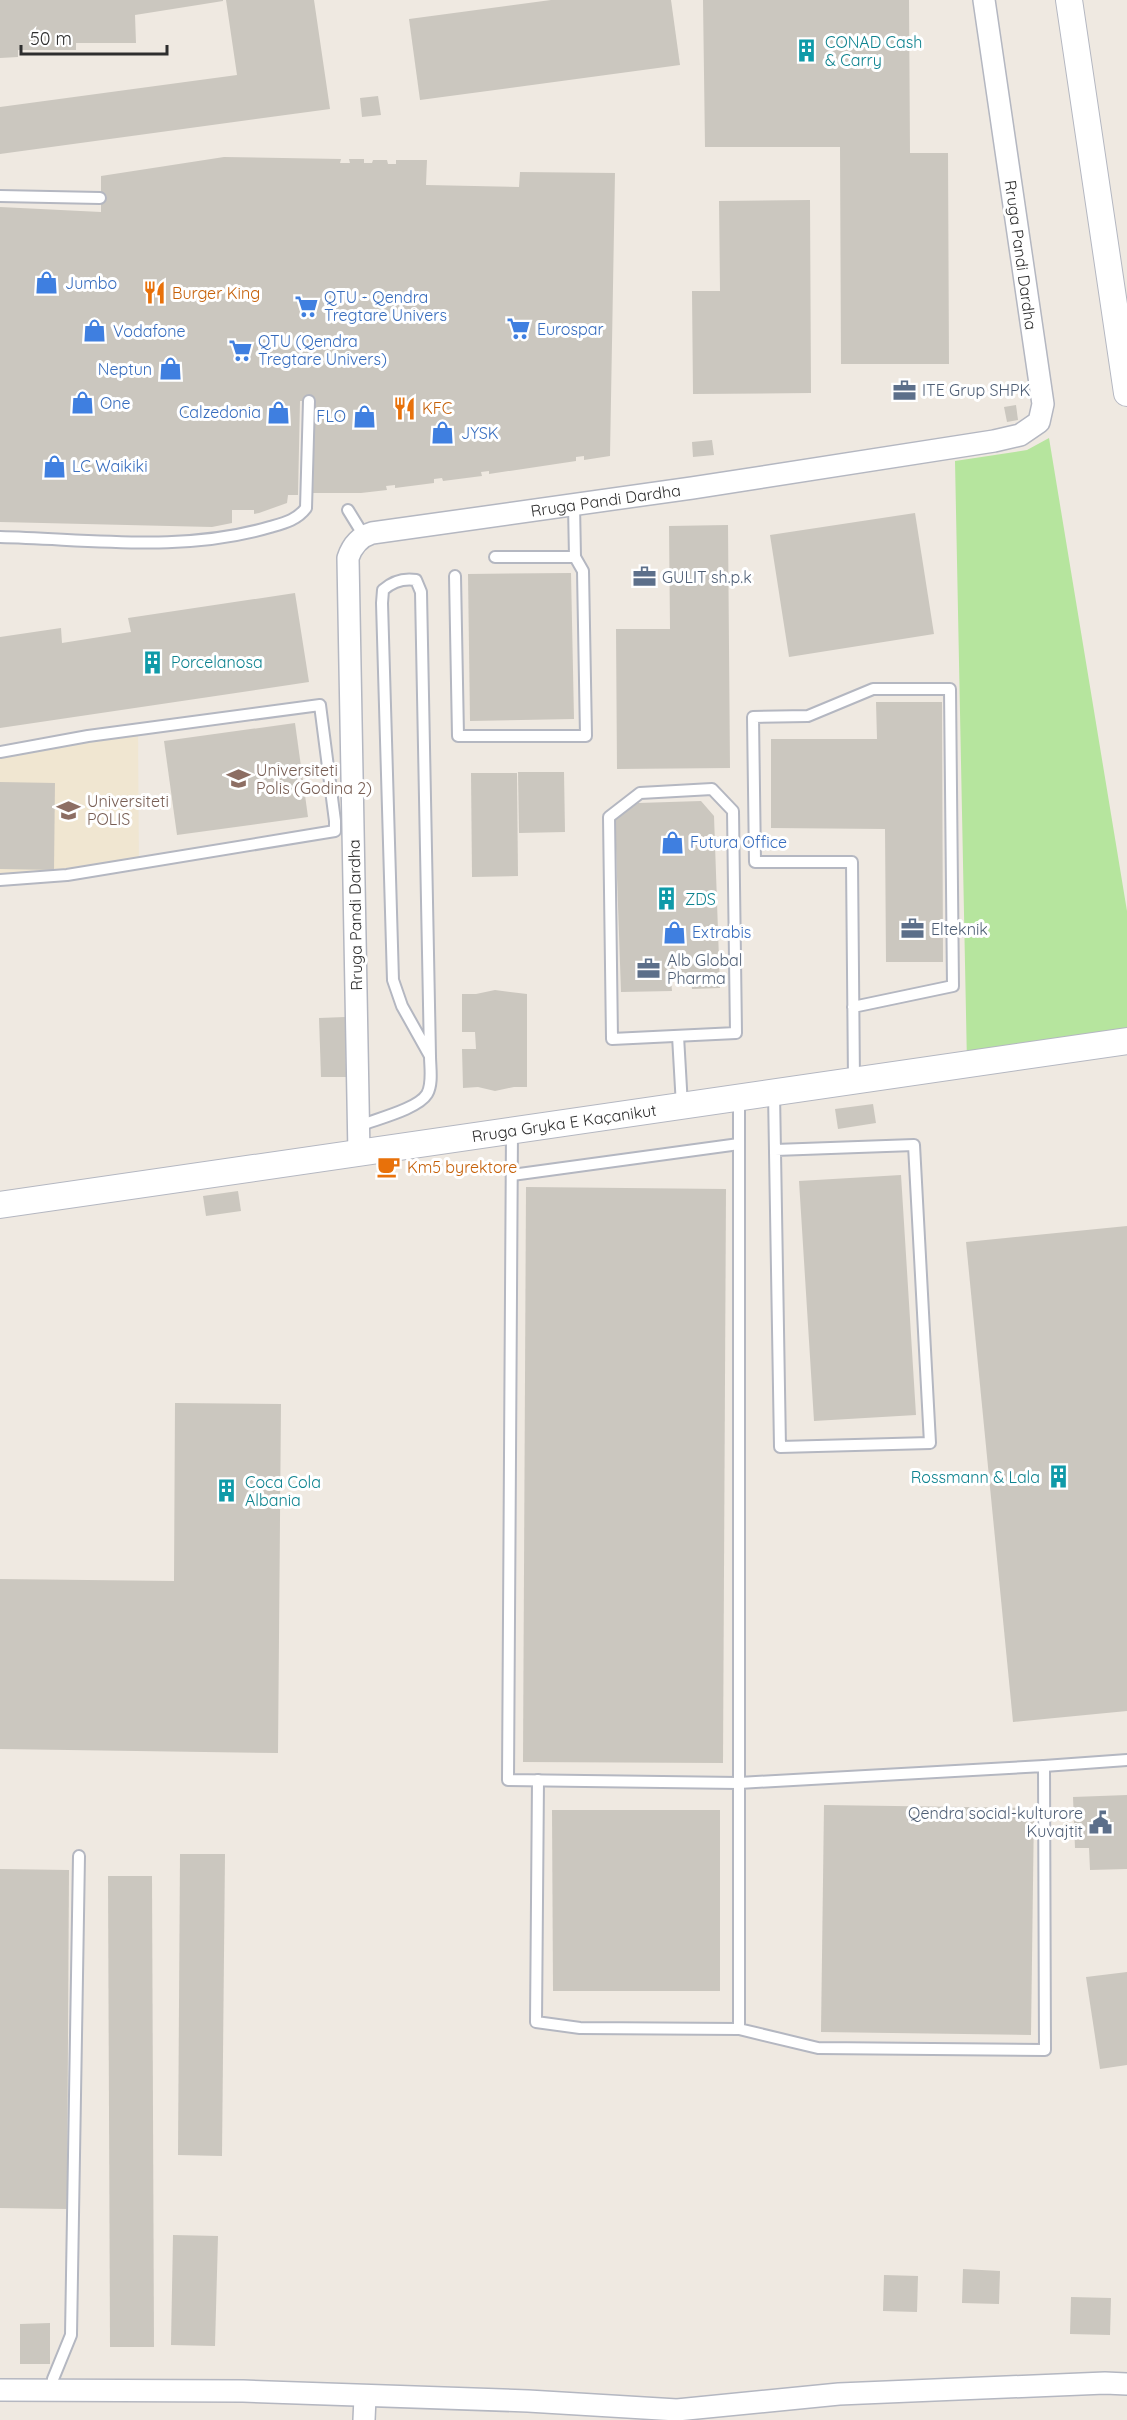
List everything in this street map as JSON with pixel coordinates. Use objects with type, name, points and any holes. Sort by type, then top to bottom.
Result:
[{"type":"street","name":"Rruga Pandi Dardha","points":[[360,1154],[348,558],[352,547],[364,536],[994,441],[1020,435],[1039,422],[1043,404],[984,0]]},
{"type":"street","points":[[1068,0],[1120,298],[1127,393]]},
{"type":"street","name":"Rruga Gryka E Kaçanikut","points":[[0,1205],[1127,1041]]},
{"type":"street","points":[[0,2390],[231,2391],[528,2401],[677,2410],[839,2394],[1127,2384]]},
{"type":"street","points":[[364,2420],[365,2397]]},
{"type":"lane","points":[[0,196],[100,198]]},
{"type":"lane","points":[[0,537],[187,542],[240,536],[301,516],[306,508],[309,401]]},
{"type":"lane","points":[[455,576],[458,736],[586,736],[583,571],[575,557],[574,505]]},
{"type":"lane","points":[[348,510],[364,536]]},
{"type":"lane","points":[[495,556],[575,557]]},
{"type":"lane","points":[[359,1126],[419,1103],[428,1093],[430,1081],[430,1056],[421,592],[416,580],[407,578],[391,583],[383,590],[382,603],[393,980],[402,1006],[430,1056]]},
{"type":"lane","points":[[853,1007],[953,986],[950,689],[873,689],[808,716],[753,717],[754,862],[852,862],[853,1007],[854,1080]]},
{"type":"lane","points":[[0,752],[88,736],[320,705],[335,821],[335,831],[67,875],[0,880]]},
{"type":"lane","points":[[712,789],[733,811],[736,1033],[678,1036],[612,1039],[609,817],[640,793],[712,789]]},
{"type":"lane","points":[[678,1036],[681,1106]]},
{"type":"lane","points":[[774,1093],[780,1447],[930,1443],[914,1145],[775,1150]]},
{"type":"lane","points":[[738,2029],[739,1098]]},
{"type":"lane","points":[[512,1131],[508,1780],[739,1783],[1127,1760]]},
{"type":"lane","points":[[512,1175],[739,1144]]},
{"type":"lane","points":[[538,1780],[536,2022],[580,2028],[738,2029],[818,2048],[1045,2050],[1044,1766]]},
{"type":"lane","points":[[52,2390],[52,2379],[71,2335],[79,1856]]},
{"type":"shaded area","name":"Universiteti POLIS","points":[[138,728],[139,870],[0,885],[0,750]]},
{"type":"green space","points":[[1049,438],[1127,911],[1127,1041],[967,1064],[955,461],[1027,450]]},
{"type":"building","points":[[0,0],[223,1],[135,15],[136,43],[76,43],[76,50],[18,50],[18,57],[0,58]]},
{"type":"building","points":[[226,0],[314,0],[330,109],[0,154],[0,107],[237,75]]},
{"type":"building","points":[[551,0],[671,0],[680,65],[420,100],[409,19]]},
{"type":"building","points":[[703,0],[909,0],[910,153],[948,153],[949,364],[841,364],[840,147],[705,147]]},
{"type":"building","points":[[378,96],[381,115],[362,117],[360,98]]},
{"type":"building","name":"QTU - Qendra Tregtare Univers","points":[[224,157],[341,159],[340,163],[350,163],[349,159],[364,159],[364,163],[372,163],[373,160],[387,160],[388,164],[396,164],[396,160],[427,160],[426,185],[519,187],[520,172],[615,173],[610,456],[584,460],[584,456],[576,457],[576,461],[489,474],[489,471],[481,472],[482,476],[443,481],[442,478],[434,479],[434,483],[395,488],[395,485],[386,486],[387,490],[361,493],[313,493],[315,401],[300,401],[298,495],[288,495],[287,503],[254,514],[254,510],[232,510],[232,523],[212,527],[0,522],[0,207],[101,212],[101,176]]},
{"type":"building","points":[[810,200],[811,393],[693,394],[692,291],[720,291],[719,201]]},
{"type":"building","points":[[1016,405],[1018,420],[1007,422],[1004,407]]},
{"type":"building","points":[[712,440],[714,455],[693,457],[692,442]]},
{"type":"building","points":[[915,513],[934,634],[789,657],[770,535]]},
{"type":"building","points":[[728,525],[730,768],[617,769],[616,629],[670,629],[669,526]]},
{"type":"building","points":[[571,573],[574,719],[470,721],[468,574]]},
{"type":"building","name":"Porcelanosa","points":[[295,593],[309,682],[0,728],[0,637],[61,628],[62,643],[131,632],[128,618]]},
{"type":"building","points":[[876,702],[942,702],[943,962],[886,962],[885,829],[771,828],[771,739],[877,739]]},
{"type":"building","points":[[295,723],[308,817],[177,835],[164,741]]},
{"type":"building","points":[[518,772],[564,772],[565,832],[519,833]]},
{"type":"building","points":[[471,773],[517,773],[518,876],[472,877]]},
{"type":"building","points":[[0,782],[55,783],[54,870],[0,869]]},
{"type":"building","name":"ZDS","points":[[701,801],[714,816],[720,988],[692,989],[691,979],[671,980],[672,991],[621,992],[615,819],[638,803]]},
{"type":"building","points":[[495,990],[527,994],[527,1087],[495,1091],[478,1087],[463,1088],[462,1049],[476,1049],[475,1032],[462,1032],[462,994]]},
{"type":"building","points":[[345,1017],[346,1077],[321,1077],[319,1018]]},
{"type":"building","points":[[873,1104],[876,1123],[838,1129],[835,1109]]},
{"type":"building","points":[[901,1175],[916,1415],[814,1421],[799,1181]]},
{"type":"building","points":[[526,1187],[726,1189],[723,1763],[523,1762]]},
{"type":"building","points":[[238,1191],[241,1211],[206,1216],[203,1196]]},
{"type":"building","name":"Rossmann & Lala","points":[[1127,1226],[1127,1711],[1013,1722],[966,1242]]},
{"type":"building","name":"Coca Cola Albania","points":[[175,1403],[281,1404],[278,1753],[0,1749],[0,1579],[174,1581]]},
{"type":"building","name":"Qendra social-kulturore Kuvajtit","points":[[1127,1795],[1127,1869],[1090,1870],[1089,1848],[1075,1848],[1073,1797]]},
{"type":"building","points":[[824,1805],[1034,1808],[1031,2035],[821,2032]]},
{"type":"building","points":[[552,1810],[720,1810],[720,1991],[553,1991]]},
{"type":"building","points":[[180,1854],[225,1854],[222,2156],[178,2155]]},
{"type":"building","points":[[0,1869],[69,1870],[67,2209],[0,2208]]},
{"type":"building","points":[[108,1876],[152,1876],[154,2347],[110,2347]]},
{"type":"building","points":[[1127,1972],[1127,2065],[1100,2069],[1086,1977]]},
{"type":"building","points":[[173,2235],[218,2236],[215,2346],[171,2345]]},
{"type":"building","points":[[963,2269],[1000,2271],[999,2304],[962,2303]]},
{"type":"building","points":[[884,2275],[918,2276],[917,2312],[883,2311]]},
{"type":"building","points":[[1071,2297],[1111,2298],[1110,2335],[1070,2334]]},
{"type":"building","points":[[50,2323],[50,2364],[20,2364],[20,2324]]},
{"type":"place","name":"CONAD Cash & Carry","points":[[807,51]]},
{"type":"place","name":"Jumbo","points":[[47,283]]},
{"type":"place","name":"Burger King","points":[[154,293]]},
{"type":"place","name":"QTU - Qendra Tregtare Univers","points":[[306,306]]},
{"type":"place","name":"Eurospar","points":[[519,329]]},
{"type":"place","name":"Vodafone","points":[[95,331]]},
{"type":"place","name":"QTU (Qendra Tregtare Univers)","points":[[240,350]]},
{"type":"place","name":"Neptun","points":[[170,369]]},
{"type":"place","name":"ITE Grup SHPK","points":[[904,390]]},
{"type":"place","name":"One","points":[[82,403]]},
{"type":"place","name":"KFC","points":[[404,408]]},
{"type":"place","name":"Calzedonia","points":[[279,412]]},
{"type":"place","name":"FLO","points":[[364,416]]},
{"type":"place","name":"JYSK","points":[[443,433]]},
{"type":"place","name":"LC Waikiki","points":[[54,466]]},
{"type":"place","name":"GULIT sh.p.k","points":[[644,577]]},
{"type":"place","name":"Porcelanosa","points":[[153,662]]},
{"type":"place","name":"Universiteti Polis (Godina 2)","points":[[238,779]]},
{"type":"place","name":"Universiteti POLIS","points":[[69,810]]},
{"type":"place","name":"Futura Office","points":[[672,842]]},
{"type":"place","name":"ZDS","points":[[667,899]]},
{"type":"place","name":"Elteknik","points":[[913,929]]},
{"type":"place","name":"Extrabis","points":[[674,932]]},
{"type":"place","name":"Alb Global Pharma","points":[[649,969]]},
{"type":"place","name":"Km5 byrektore","points":[[389,1167]]},
{"type":"place","name":"Rossmann & Lala","points":[[1058,1477]]},
{"type":"place","name":"Coca Cola Albania","points":[[227,1491]]},
{"type":"place","name":"Qendra social-kulturore Kuvajtit","points":[[1101,1822]]}]
